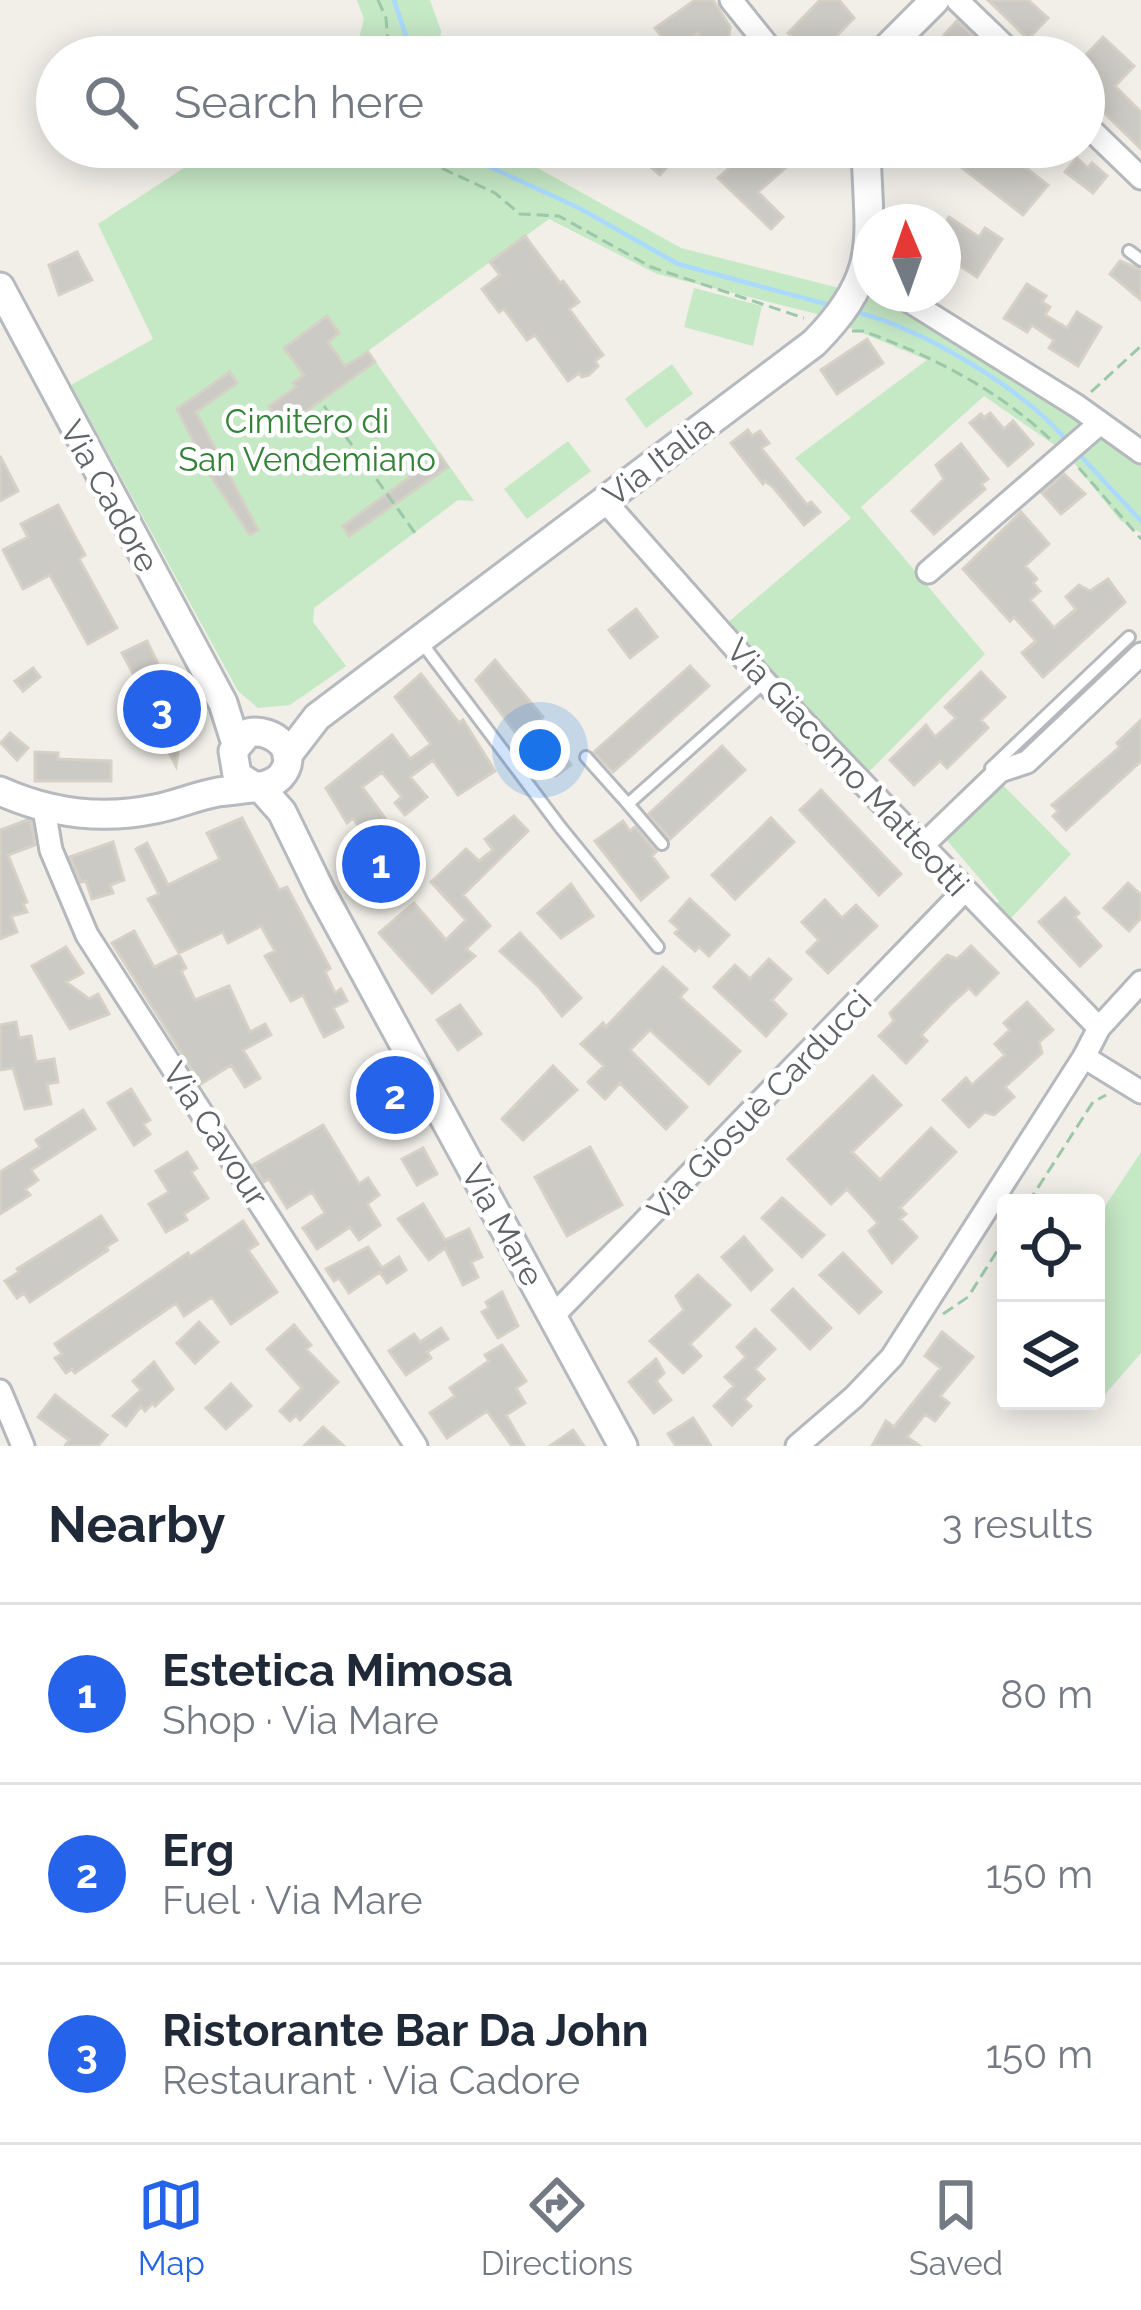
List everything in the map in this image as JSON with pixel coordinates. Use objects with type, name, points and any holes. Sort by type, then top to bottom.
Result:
[{"type":"street","points":[[731,0],[760,36]]},
{"type":"street","points":[[904,36],[935,0]]},
{"type":"street","points":[[957,0],[994,36]]},
{"type":"street","points":[[1105,143],[1141,178]]},
{"type":"street","points":[[855,168],[869,200]]},
{"type":"street","points":[[867,168],[869,204]]},
{"type":"street","name":"Via Cadore","points":[[0,287],[223,703],[248,741]]},
{"type":"street","name":"Via Italia","points":[[270,776],[317,716],[832,326],[853,294]]},
{"type":"street","points":[[927,312],[1077,406],[1092,431],[1141,452]]},
{"type":"street","points":[[928,572],[1092,431]]},
{"type":"street","name":"Via Giacomo Matteotti","points":[[604,500],[764,682],[1099,1028]]},
{"type":"street","points":[[918,843],[1000,771],[1028,762],[1135,646]]},
{"type":"street","name":"Via Italia","points":[[196,796],[248,741],[317,716]]},
{"type":"street","name":"Via Cadore","points":[[248,741],[281,741],[270,776],[237,775],[248,741]]},
{"type":"street","points":[[3,798],[44,809],[131,813],[270,776]]},
{"type":"street","name":"Via Mare","points":[[270,776],[282,812],[330,910],[623,1446]]},
{"type":"street","name":"Via Cavour","points":[[44,809],[51,850],[87,935],[416,1446]]},
{"type":"street","name":"Via Giosuè Carducci","points":[[554,1316],[963,892]]},
{"type":"street","points":[[797,1446],[892,1357],[1099,1028],[1141,982]]},
{"type":"street","points":[[1084,1057],[1141,1092]]},
{"type":"street","points":[[0,1391],[22,1446]]},
{"type":"lane","points":[[1129,251],[1141,260]]},
{"type":"lane","points":[[419,640],[658,947]]},
{"type":"lane","points":[[628,804],[764,682]]},
{"type":"lane","points":[[586,758],[662,844]]},
{"type":"path","points":[[378,0],[387,36]]},
{"type":"path","points":[[441,168],[495,193],[520,214],[559,216],[652,267],[792,312],[844,334],[863,331],[915,350],[1031,420],[1141,539]]},
{"type":"path","points":[[1077,406],[1141,346]]},
{"type":"path","points":[[324,406],[415,532]]},
{"type":"path","points":[[1034,1194],[1093,1102],[1113,1095]]},
{"type":"green space","points":[[357,0],[430,0],[441,36],[360,36],[364,19]]},
{"type":"green space","name":"Cimitero di San Vendemiano","points":[[184,168],[538,168],[681,248],[853,291],[853,312],[926,312],[1141,452],[1141,533],[1120,520],[1066,453],[984,396],[861,507],[985,654],[859,782],[719,630],[851,518],[795,458],[927,360],[817,314],[657,274],[549,219],[368,351],[474,501],[458,500],[314,608],[313,622],[346,666],[290,705],[258,708],[238,691],[71,385],[153,339],[98,224]]},
{"type":"green space","points":[[694,288],[762,306],[753,346],[684,327]]},
{"type":"green space","points":[[672,364],[693,394],[646,428],[625,399]]},
{"type":"green space","points":[[568,441],[591,471],[527,519],[504,489]]},
{"type":"green space","points":[[988,770],[1071,854],[1001,929],[988,916],[999,901],[932,823]]},
{"type":"green space","points":[[1141,1152],[1141,1353],[1105,1394],[1105,1302],[1105,1206]]},
{"type":"building","points":[[695,0],[713,0],[730,27],[729,36],[661,36],[655,28]]},
{"type":"building","points":[[820,0],[839,0],[854,18],[836,36],[788,33]]},
{"type":"building","points":[[988,0],[1028,0],[1048,18],[1031,36],[1025,36]]},
{"type":"building","points":[[957,21],[973,36],[945,36]]},
{"type":"building","points":[[1105,39],[1134,66],[1115,86],[1141,112],[1141,149],[1105,114]]},
{"type":"building","points":[[729,168],[785,168],[758,192],[783,217],[771,229],[718,178]]},
{"type":"building","points":[[962,168],[1026,168],[1048,185],[1023,215]]},
{"type":"building","points":[[1098,168],[1107,176],[1093,193],[1065,172]]},
{"type":"building","points":[[961,225],[979,237],[985,228],[1002,239],[977,277],[961,267]]},
{"type":"building","points":[[525,236],[579,302],[569,309],[603,355],[589,375],[579,373],[568,381],[535,335],[527,340],[482,289],[500,275],[490,262]]},
{"type":"building","points":[[77,252],[92,280],[59,295],[49,265]]},
{"type":"building","points":[[1120,261],[1141,270],[1141,300],[1110,274]]},
{"type":"building","points":[[1027,284],[1046,296],[1042,302],[1050,307],[1045,315],[1067,328],[1077,312],[1101,327],[1078,366],[1049,348],[1054,340],[1032,325],[1027,332],[1004,318]]},
{"type":"building","points":[[327,316],[339,333],[328,342],[345,366],[368,352],[375,362],[284,427],[269,406],[296,387],[293,383],[304,375],[284,348]]},
{"type":"building","points":[[867,339],[883,363],[837,394],[821,370]]},
{"type":"building","points":[[230,372],[237,383],[196,412],[258,530],[250,535],[212,478],[177,409]]},
{"type":"building","points":[[990,413],[1004,429],[1013,421],[1033,444],[1008,466],[970,423]]},
{"type":"building","points":[[748,430],[752,436],[760,431],[769,443],[761,448],[807,505],[811,502],[820,512],[804,525],[731,443]]},
{"type":"building","points":[[961,444],[988,479],[981,484],[985,489],[934,534],[912,511],[944,479],[936,465]]},
{"type":"building","points":[[440,455],[448,467],[349,536],[343,526]]},
{"type":"building","points":[[0,456],[18,491],[0,501]]},
{"type":"building","points":[[1064,474],[1085,494],[1061,514],[1042,493]]},
{"type":"building","points":[[58,505],[85,555],[79,559],[117,628],[88,644],[50,575],[23,589],[3,550],[28,537],[21,524]]},
{"type":"building","points":[[1021,512],[1049,544],[1025,566],[1037,579],[1033,583],[1040,591],[1030,600],[1054,628],[1076,609],[1066,597],[1079,585],[1090,591],[1108,579],[1125,602],[1043,677],[1022,653],[1036,641],[1014,617],[1010,621],[963,569]]},
{"type":"building","points":[[636,609],[657,637],[630,658],[609,630]]},
{"type":"building","points":[[147,641],[158,664],[148,669],[160,692],[167,690],[178,713],[181,734],[176,766],[162,738],[150,744],[133,711],[145,705],[122,653]]},
{"type":"building","points":[[495,660],[543,717],[540,720],[571,765],[556,776],[538,751],[533,756],[476,680]]},
{"type":"building","points":[[690,666],[709,686],[613,772],[594,752]]},
{"type":"building","points":[[33,668],[40,677],[23,691],[15,681]]},
{"type":"building","points":[[981,672],[1005,697],[981,720],[988,728],[947,768],[940,761],[914,785],[890,760],[926,725],[935,737],[956,718],[945,707]]},
{"type":"building","points":[[421,674],[459,723],[463,720],[495,771],[458,795],[433,760],[410,777],[427,797],[405,815],[395,803],[402,797],[382,772],[362,787],[385,818],[364,834],[353,818],[347,823],[326,788],[392,735],[410,759],[431,744],[395,697]]},
{"type":"building","points":[[1141,720],[1141,761],[1066,830],[1053,816],[1058,811],[1052,805],[1120,747],[1117,743]]},
{"type":"building","points":[[10,733],[28,748],[17,760],[1,743]]},
{"type":"building","points":[[722,746],[745,770],[670,839],[649,814]]},
{"type":"building","points":[[35,752],[58,753],[58,759],[111,761],[111,781],[35,781]]},
{"type":"building","points":[[821,790],[901,874],[879,895],[800,810]]},
{"type":"building","points":[[514,816],[528,831],[463,895],[490,926],[466,949],[475,956],[432,993],[379,933],[414,903],[446,940],[466,920],[431,882],[466,849],[479,861],[493,850],[485,839]]},
{"type":"building","points":[[242,818],[279,890],[287,887],[330,968],[325,972],[335,993],[341,989],[347,1001],[333,1008],[343,1027],[324,1037],[303,995],[291,1001],[265,956],[275,951],[261,926],[228,943],[223,932],[179,953],[148,899],[159,894],[136,849],[147,843],[168,885],[220,859],[207,833]]},
{"type":"building","points":[[771,818],[794,842],[735,899],[712,875]]},
{"type":"building","points":[[27,820],[35,845],[8,855],[27,912],[11,916],[17,932],[0,939],[0,830]]},
{"type":"building","points":[[623,821],[630,831],[635,827],[656,852],[652,856],[668,877],[641,900],[595,841]]},
{"type":"building","points":[[113,842],[124,880],[110,885],[113,893],[92,899],[70,857]]},
{"type":"building","points":[[388,845],[403,870],[379,884],[365,858]]},
{"type":"building","points":[[1128,883],[1141,895],[1141,918],[1129,931],[1104,908]]},
{"type":"building","points":[[571,884],[593,916],[561,938],[538,913]]},
{"type":"building","points":[[1065,898],[1101,946],[1080,966],[1039,922]]},
{"type":"building","points":[[690,899],[729,935],[709,956],[699,947],[695,951],[675,933],[679,929],[670,921]]},
{"type":"building","points":[[825,900],[842,918],[856,905],[877,926],[828,973],[807,952],[819,940],[802,922]]},
{"type":"building","points":[[134,931],[154,967],[179,955],[195,1000],[229,986],[250,1032],[265,1024],[271,1035],[243,1050],[260,1078],[245,1087],[231,1065],[201,1084],[112,943]]},
{"type":"building","points":[[520,933],[581,998],[562,1016],[500,951]]},
{"type":"building","points":[[971,946],[998,973],[976,995],[969,988],[952,1003],[921,1035],[927,1041],[906,1063],[879,1036],[894,1021],[890,1013],[947,955],[957,959]]},
{"type":"building","points":[[66,947],[83,973],[66,982],[89,999],[98,994],[109,1014],[70,1029],[32,966]]},
{"type":"building","points":[[769,959],[791,979],[772,1000],[786,1014],[766,1036],[714,987],[735,965],[750,979]]},
{"type":"building","points":[[663,967],[687,989],[680,997],[740,1051],[709,1084],[650,1030],[630,1050],[687,1107],[666,1129],[620,1083],[605,1099],[588,1082],[604,1066],[581,1044],[603,1023],[606,1027]]},
{"type":"building","points":[[1027,1002],[1053,1030],[1039,1042],[1042,1053],[1005,1087],[1014,1097],[994,1115],[985,1112],[969,1127],[943,1100],[966,1078],[972,1085],[1005,1055],[995,1044],[1010,1030],[1004,1023]]},
{"type":"building","points":[[460,1005],[481,1034],[458,1050],[437,1020]]},
{"type":"building","points":[[16,1022],[19,1038],[31,1036],[36,1062],[54,1059],[58,1082],[47,1084],[51,1104],[25,1109],[13,1068],[0,1070],[0,1025]]},
{"type":"building","points":[[386,1063],[393,1076],[367,1090],[360,1078]]},
{"type":"building","points":[[553,1066],[577,1090],[523,1140],[502,1119]]},
{"type":"building","points":[[873,1076],[901,1105],[852,1152],[880,1180],[931,1128],[956,1152],[900,1208],[906,1214],[900,1219],[917,1237],[892,1263],[869,1231],[878,1223],[847,1189],[831,1204],[788,1159]]},
{"type":"building","points":[[131,1089],[150,1120],[143,1124],[150,1134],[134,1145],[108,1103]]},
{"type":"building","points":[[83,1110],[95,1129],[31,1170],[38,1180],[25,1189],[30,1195],[0,1214],[0,1172],[40,1147],[36,1140]]},
{"type":"building","points":[[323,1125],[359,1184],[368,1178],[379,1195],[367,1204],[380,1225],[359,1240],[350,1227],[317,1249],[303,1228],[325,1213],[312,1192],[287,1208],[269,1179],[264,1182],[253,1165]]},
{"type":"building","points":[[590,1147],[622,1205],[567,1236],[535,1177]]},
{"type":"building","points":[[423,1148],[437,1174],[417,1185],[402,1159]]},
{"type":"building","points":[[187,1152],[197,1168],[191,1172],[208,1198],[184,1214],[187,1220],[166,1232],[149,1204],[169,1192],[156,1171]]},
{"type":"building","points":[[782,1198],[824,1235],[802,1257],[762,1218]]},
{"type":"building","points":[[423,1204],[445,1240],[469,1229],[482,1257],[471,1262],[478,1277],[463,1285],[445,1248],[429,1260],[398,1219]]},
{"type":"building","points":[[101,1216],[117,1240],[108,1250],[30,1302],[24,1293],[17,1298],[5,1281],[17,1269]]},
{"type":"building","points":[[243,1221],[258,1244],[248,1250],[277,1292],[231,1324],[212,1297],[184,1316],[176,1303],[75,1373],[72,1369],[66,1373],[55,1358],[62,1354],[55,1344]]},
{"type":"building","points":[[744,1237],[772,1270],[751,1290],[722,1257]]},
{"type":"building","points":[[368,1247],[382,1268],[399,1257],[406,1270],[387,1283],[380,1272],[349,1293],[326,1269]]},
{"type":"building","points":[[843,1253],[881,1292],[859,1313],[820,1275]]},
{"type":"building","points":[[698,1275],[730,1305],[690,1344],[701,1356],[683,1373],[650,1341],[684,1310],[676,1296]]},
{"type":"building","points":[[793,1289],[831,1328],[810,1349],[772,1310]]},
{"type":"building","points":[[502,1292],[518,1326],[498,1338],[482,1312],[489,1308],[486,1302]]},
{"type":"building","points":[[199,1322],[218,1342],[195,1363],[177,1343]]},
{"type":"building","points":[[294,1325],[311,1345],[306,1349],[338,1382],[300,1420],[296,1415],[290,1421],[280,1411],[302,1388],[267,1349]]},
{"type":"building","points":[[441,1328],[448,1339],[427,1352],[431,1358],[406,1375],[389,1351],[414,1334],[420,1342]]},
{"type":"building","points":[[755,1329],[775,1349],[755,1369],[764,1379],[744,1399],[751,1406],[732,1425],[714,1406],[734,1386],[725,1377],[746,1357],[737,1347]]},
{"type":"building","points":[[942,1332],[973,1357],[940,1396],[949,1403],[935,1421],[925,1414],[907,1437],[920,1446],[872,1446],[886,1421],[894,1427],[941,1368],[925,1356]]},
{"type":"building","points":[[502,1345],[526,1381],[516,1388],[525,1403],[506,1415],[524,1446],[512,1446],[487,1411],[447,1438],[430,1413],[455,1396],[450,1388],[489,1361],[485,1355]]},
{"type":"building","points":[[656,1359],[664,1373],[656,1381],[671,1400],[654,1413],[629,1382]]},
{"type":"building","points":[[154,1362],[173,1389],[155,1406],[145,1411],[141,1406],[126,1426],[113,1416],[141,1390],[133,1381]]},
{"type":"building","points":[[231,1384],[251,1406],[226,1429],[206,1408]]},
{"type":"building","points":[[55,1395],[107,1435],[98,1446],[65,1446],[69,1440],[38,1417]]},
{"type":"building","points":[[693,1418],[711,1446],[676,1446],[668,1434]]},
{"type":"building","points":[[323,1427],[344,1446],[304,1446]]},
{"type":"building","points":[[573,1430],[584,1446],[550,1446]]},
{"type":"waterway","points":[[394,0],[406,36]]},
{"type":"waterway","points":[[492,168],[579,208],[678,264],[833,306]]},
{"type":"waterway","points":[[856,312],[911,332],[971,364],[1026,402],[1068,442]]},
{"type":"waterway","points":[[1076,451],[1141,521]]},
{"type":"place","name":"Ristorante Bar Da John","points":[[162,709]]},
{"type":"place","name":"Estetica Mimosa","points":[[381,864]]},
{"type":"place","name":"Erg","points":[[395,1095]]}]
